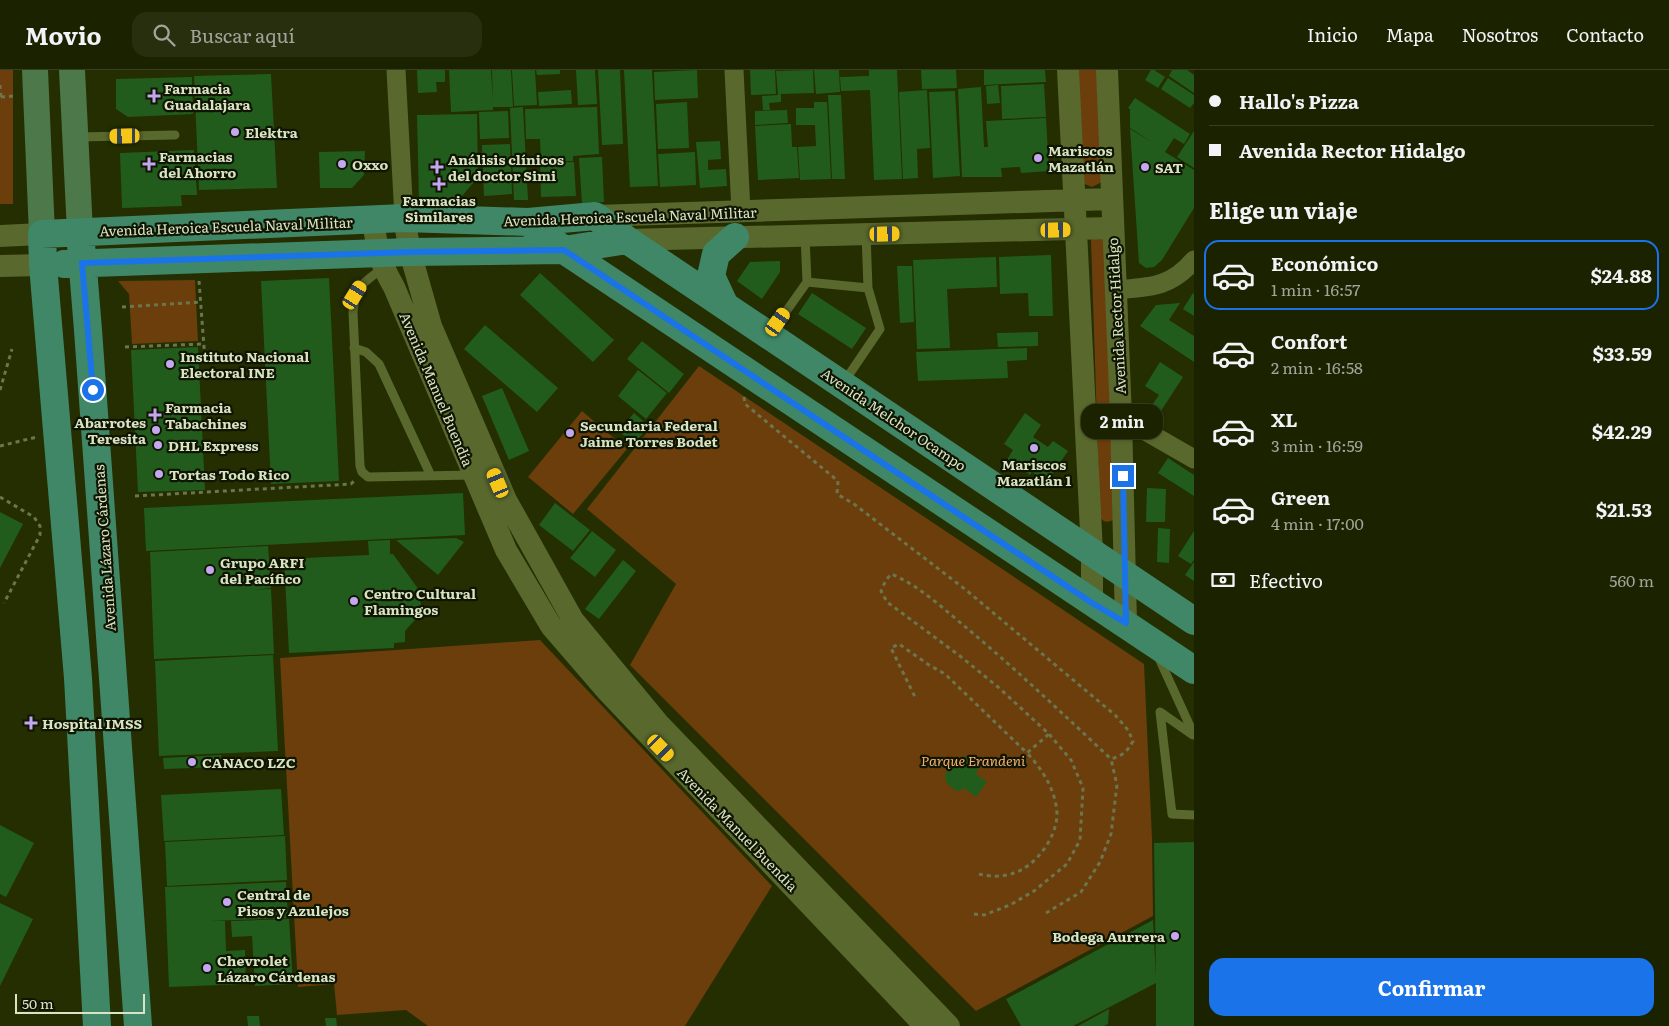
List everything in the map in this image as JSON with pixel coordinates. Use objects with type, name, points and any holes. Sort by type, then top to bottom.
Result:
[{"type":"main road","points":[[35,70],[43,264],[78,678],[97,1026]]},
{"type":"main road","name":"Avenida Lázaro Cárdenas","points":[[72,70],[82,263],[138,1026]]},
{"type":"main road","name":"Avenida Heroica Escuela Naval Militar","points":[[42,234],[404,218],[528,222],[595,216]]},
{"type":"main road","name":"Avenida Melchor Ocampo","points":[[595,216],[627,240],[1194,622]]},
{"type":"main road","points":[[528,222],[564,250],[1194,670]]},
{"type":"main road","points":[[725,306],[711,276],[716,254],[738,224]]},
{"type":"main road","name":"Avenida Heroica Escuela Naval Militar","points":[[43,264],[380,260],[410,252],[564,250],[627,240]]},
{"type":"street","points":[[396,70],[404,218]]},
{"type":"street","points":[[734,70],[738,224]]},
{"type":"street","points":[[1068,70],[1092,552],[1092,603]]},
{"type":"street","name":"Avenida Rector Hidalgo","points":[[1107,70],[1121,417],[1126,623]]},
{"type":"street","name":"Avenida Heroica Escuela Naval Militar","points":[[627,240],[738,224],[1111,199]]},
{"type":"street","name":"Avenida Heroica Escuela Naval Militar","points":[[595,216],[738,224],[804,235],[1112,228]]},
{"type":"street","name":"Avenida Manuel Buendía","points":[[404,218],[410,252],[431,326],[506,500],[573,620],[658,723],[949,1026]]},
{"type":"street","name":"Avenida Manuel Buendía","points":[[373,220],[380,260],[394,287],[506,550],[551,626],[608,692],[925,1026]]},
{"type":"street","name":"Avenida Heroica Escuela Naval Militar","points":[[0,236],[42,234]]},
{"type":"street","points":[[1115,290],[1148,287],[1171,281],[1194,260]]},
{"type":"street","name":"Avenida Heroica Escuela Naval Militar","points":[[0,266],[43,264]]},
{"type":"street","points":[[1121,417],[1194,459]]},
{"type":"lane","points":[[75,137],[175,135]]},
{"type":"lane","points":[[842,384],[880,329],[868,288],[866,234]]},
{"type":"lane","points":[[769,336],[807,282],[804,235]]},
{"type":"lane","points":[[380,260],[355,295],[353,312],[360,466],[362,472],[368,477],[474,475]]},
{"type":"lane","points":[[807,282],[868,288]]},
{"type":"lane","points":[[354,348],[366,352],[378,364],[431,476]]},
{"type":"lane","points":[[1151,642],[1194,735]]},
{"type":"lane","points":[[1194,735],[1160,712],[1172,814],[1194,815]]},
{"type":"path","points":[[0,85],[0,98]]},
{"type":"path","points":[[199,272],[205,360]]},
{"type":"path","points":[[122,307],[200,302]]},
{"type":"path","points":[[125,347],[204,344]]},
{"type":"path","points":[[0,390],[12,349]]},
{"type":"path","points":[[744,369],[745,404],[838,481],[837,494],[854,504],[966,590],[1114,715],[1128,730],[1133,741],[1129,749],[1120,757],[1112,759]]},
{"type":"path","points":[[0,446],[57,432]]},
{"type":"path","points":[[136,496],[351,484],[362,472]]},
{"type":"path","points":[[0,497],[34,517],[40,526],[40,535],[4,603]]},
{"type":"path","points":[[974,914],[984,915],[1010,905],[1034,891],[1067,864],[1080,840],[1084,788],[1071,760],[1049,734],[998,687],[960,656],[887,602],[881,591],[891,574],[902,578],[947,611],[1112,759],[1117,785],[1111,834],[1100,862],[1081,892],[1046,913]]},
{"type":"path","points":[[916,699],[891,648],[899,644],[929,666],[945,674],[1040,766],[1052,790],[1057,814],[1052,838],[1034,861],[1014,873],[989,876],[980,874]]},
{"type":"path","points":[[1027,753],[1049,734]]},
{"type":"green space","points":[[0,70],[13,70],[13,204],[0,204]]},
{"type":"green space","points":[[1078,70],[1097,70],[1102,182],[1092,187],[1082,183]]},
{"type":"green space","points":[[1094,236],[1106,239],[1113,520],[1107,522],[1100,517],[1091,240]]},
{"type":"green space","points":[[195,280],[198,341],[132,344],[129,294],[118,281]]},
{"type":"green space","name":"Parque Erandeni","points":[[699,366],[1144,664],[1152,838],[1153,916],[976,1011],[630,665],[676,584],[587,509]]},
{"type":"green space","points":[[582,411],[627,449],[573,514],[528,477]]},
{"type":"green space","points":[[540,640],[772,886],[685,1026],[428,1026],[406,1010],[337,1015],[334,984],[298,987],[280,658]]},
{"type":"building","points":[[417,70],[445,70],[445,82],[436,82],[437,92],[418,93]]},
{"type":"building","points":[[449,70],[491,70],[493,103],[492,70],[511,70],[513,107],[493,107],[493,110],[451,112]]},
{"type":"building","points":[[512,70],[535,70],[537,105],[514,106]]},
{"type":"building","points":[[536,70],[560,70],[560,74],[537,75]]},
{"type":"building","points":[[576,70],[595,70],[597,104],[578,105]]},
{"type":"building","points":[[598,70],[620,70],[623,144],[602,145]]},
{"type":"building","points":[[624,70],[652,70],[658,186],[630,187]]},
{"type":"building","points":[[697,70],[698,98],[655,100],[654,72]]},
{"type":"building","points":[[750,70],[775,70],[776,94],[751,95]]},
{"type":"building","points":[[813,70],[814,93],[781,94],[781,102],[769,103],[770,110],[763,110],[762,96],[778,95],[776,71]]},
{"type":"building","points":[[814,70],[839,70],[840,92],[816,94]]},
{"type":"building","points":[[869,70],[897,70],[902,179],[874,180],[870,90],[841,91],[840,77],[869,76]]},
{"type":"building","points":[[921,70],[956,70],[957,88],[922,89]]},
{"type":"building","points":[[984,70],[1045,70],[1046,82],[984,85]]},
{"type":"building","points":[[1151,70],[1165,77],[1158,88],[1145,80]]},
{"type":"building","points":[[1172,70],[1187,70],[1194,75],[1194,93],[1169,76]]},
{"type":"building","name":"Elektra","points":[[271,74],[277,188],[199,190],[194,76]]},
{"type":"building","points":[[192,77],[193,114],[128,117],[116,109],[116,79]]},
{"type":"building","points":[[1168,78],[1194,95],[1194,103],[1190,108],[1161,89]]},
{"type":"building","points":[[1044,84],[1046,117],[1002,119],[1001,86]]},
{"type":"building","points":[[998,85],[1000,103],[987,104],[986,86]]},
{"type":"building","points":[[981,87],[984,147],[988,147],[986,121],[1046,118],[1049,171],[1021,173],[1020,167],[1001,168],[1002,177],[962,177],[958,89]]},
{"type":"building","points":[[571,90],[572,104],[539,106],[538,92]]},
{"type":"building","points":[[927,90],[930,148],[917,149],[918,178],[903,179],[899,92]]},
{"type":"building","points":[[955,91],[960,176],[933,178],[929,92]]},
{"type":"building","points":[[828,95],[841,95],[845,179],[832,179]]},
{"type":"building","points":[[1135,98],[1190,134],[1184,144],[1174,138],[1165,152],[1194,170],[1194,208],[1162,260],[1154,267],[1146,268],[1139,263],[1130,129],[1152,142],[1130,128],[1130,109],[1128,108]]},
{"type":"building","points":[[687,102],[689,148],[658,149],[656,104]]},
{"type":"building","points":[[814,102],[827,102],[831,179],[800,180],[798,147],[816,146],[815,125],[796,125],[796,108],[814,108]]},
{"type":"building","points":[[523,107],[528,200],[514,200],[510,108]]},
{"type":"building","points":[[597,107],[599,154],[573,156],[573,161],[541,162],[540,139],[526,139],[525,109]]},
{"type":"building","points":[[787,110],[788,123],[755,125],[755,111]]},
{"type":"building","points":[[508,111],[509,138],[480,139],[479,112]]},
{"type":"building","points":[[477,114],[478,177],[458,201],[419,202],[417,115]]},
{"type":"building","points":[[791,124],[792,147],[797,147],[799,178],[758,180],[755,126]]},
{"type":"building","points":[[1194,131],[1194,168],[1177,157]]},
{"type":"building","points":[[720,141],[721,159],[708,160],[708,170],[726,169],[727,186],[700,188],[696,142]]},
{"type":"building","points":[[510,144],[512,194],[484,196],[482,145]]},
{"type":"building","points":[[194,150],[197,195],[181,195],[182,206],[122,208],[120,153]]},
{"type":"building","name":"Oxxo","points":[[365,151],[364,175],[352,188],[320,188],[319,152]]},
{"type":"building","points":[[695,152],[696,185],[660,187],[658,154]]},
{"type":"building","points":[[602,157],[604,202],[582,203],[579,158]]},
{"type":"building","points":[[574,162],[576,196],[541,197],[540,163]]},
{"type":"building","points":[[1051,255],[1053,316],[1029,316],[1028,293],[1000,294],[999,257]]},
{"type":"building","points":[[996,257],[997,287],[947,289],[950,348],[917,349],[913,260]]},
{"type":"building","points":[[780,261],[780,272],[762,299],[737,281],[750,262]]},
{"type":"building","points":[[897,266],[912,266],[914,322],[900,323]]},
{"type":"building","points":[[540,273],[614,340],[593,362],[520,295]]},
{"type":"building","points":[[329,278],[339,481],[271,484],[261,281]]},
{"type":"building","points":[[812,293],[866,328],[852,349],[798,314]]},
{"type":"building","points":[[1194,294],[1194,316],[1183,309]]},
{"type":"building","points":[[1180,303],[1169,320],[1194,336],[1194,362],[1140,326],[1156,305]]},
{"type":"building","points":[[485,325],[558,388],[537,412],[464,349]]},
{"type":"building","points":[[1038,332],[1038,346],[998,347],[997,333]]},
{"type":"building","points":[[642,341],[684,374],[669,393],[627,359]]},
{"type":"building","points":[[198,347],[205,490],[138,492],[131,350]]},
{"type":"building","points":[[1027,348],[1027,360],[1007,361],[1008,378],[918,381],[916,352]]},
{"type":"building","points":[[1160,362],[1183,377],[1159,414],[1150,408],[1159,395],[1145,386]]},
{"type":"building","points":[[638,370],[667,393],[646,419],[618,396]]},
{"type":"building","points":[[502,388],[529,451],[509,460],[482,396]]},
{"type":"building","points":[[634,413],[649,426],[634,444],[619,431]]},
{"type":"building","points":[[1025,413],[1041,425],[1033,437],[1048,447],[1053,441],[1068,451],[1047,482],[1032,472],[1030,475],[1007,460],[1013,450],[1004,444]]},
{"type":"building","points":[[1168,458],[1194,475],[1194,496],[1158,473]]},
{"type":"building","points":[[1147,488],[1166,489],[1165,522],[1146,522]]},
{"type":"building","points":[[463,493],[465,535],[146,551],[144,508]]},
{"type":"building","points":[[555,503],[590,530],[573,551],[539,525]]},
{"type":"building","points":[[0,512],[23,524],[0,568]]},
{"type":"building","points":[[1158,528],[1170,529],[1169,563],[1157,562]]},
{"type":"building","points":[[592,531],[616,550],[595,577],[570,558]]},
{"type":"building","points":[[1194,531],[1194,560],[1191,564],[1178,556]]},
{"type":"building","points":[[456,538],[464,542],[438,575],[396,540]]},
{"type":"building","name":"Centro Cultural Flamingos","points":[[390,540],[390,554],[393,554],[419,590],[422,612],[405,631],[405,642],[394,643],[394,648],[289,653],[284,559],[369,555],[368,541]]},
{"type":"building","points":[[268,546],[271,588],[251,590],[271,589],[274,654],[154,659],[150,552]]},
{"type":"building","points":[[623,560],[636,571],[599,619],[585,609]]},
{"type":"building","points":[[1194,562],[1194,581],[1185,575]]},
{"type":"building","points":[[273,655],[278,751],[159,756],[155,661]]},
{"type":"building","name":"CANACO LZC","points":[[221,755],[222,767],[164,769],[163,758]]},
{"type":"building","points":[[966,756],[976,762],[978,770],[976,774],[987,782],[976,797],[964,788],[960,791],[954,790],[946,782],[945,775],[952,763]]},
{"type":"building","points":[[281,789],[284,835],[164,841],[161,795]]},
{"type":"building","points":[[0,825],[34,843],[6,897],[0,894]]},
{"type":"building","points":[[285,836],[287,880],[167,886],[165,842]]},
{"type":"building","points":[[1194,842],[1194,1026],[1156,1026],[1156,983],[1073,1026],[1021,1026],[1006,999],[1153,920],[1156,978],[1154,843]]},
{"type":"building","points":[[286,882],[288,918],[209,921],[225,921],[226,951],[245,950],[246,984],[169,987],[165,887]]},
{"type":"building","points":[[0,903],[33,919],[0,986]]},
{"type":"building","points":[[289,919],[293,984],[255,986],[252,936],[232,937],[231,921]]},
{"type":"building","points":[[1109,1009],[1108,1024],[1104,1026],[1078,1026]]},
{"type":"building","points":[[247,1016],[259,1016],[260,1026],[248,1026]]},
{"type":"building","points":[[325,1018],[336,1018],[337,1026],[326,1026]]},
{"type":"place","name":"Farmacia Guadalajara","points":[[154,96]]},
{"type":"place","name":"Elektra","points":[[235,132]]},
{"type":"place","name":"Mariscos Mazatlán","points":[[1038,158]]},
{"type":"place","name":"Farmacias del Ahorro","points":[[149,164]]},
{"type":"place","name":"Oxxo","points":[[342,164]]},
{"type":"place","name":"Análisis clínicos del doctor Simi","points":[[437,167]]},
{"type":"place","name":"SAT","points":[[1145,167]]},
{"type":"place","name":"Farmacias Similares","points":[[439,184]]},
{"type":"place","name":"Instituto Nacional Electoral INE","points":[[170,364]]},
{"type":"place","name":"Farmacia Tabachines","points":[[155,415]]},
{"type":"place","name":"Abarrotes Teresita","points":[[156,430]]},
{"type":"place","name":"Secundaria Federal Jaime Torres Bodet","points":[[570,433]]},
{"type":"place","name":"DHL Express","points":[[158,445]]},
{"type":"place","name":"Mariscos Mazatlán 1","points":[[1034,448]]},
{"type":"place","name":"Tortas Todo Rico","points":[[159,474]]},
{"type":"place","name":"Grupo ARFI del Pacífico","points":[[210,570]]},
{"type":"place","name":"Centro Cultural Flamingos","points":[[354,601]]},
{"type":"place","name":"Hospital IMSS","points":[[31,723]]},
{"type":"place","name":"CANACO LZC","points":[[192,762]]},
{"type":"place","name":"Central de Pisos y Azulejos","points":[[227,902]]},
{"type":"place","name":"Bodega Aurrera","points":[[1175,936]]},
{"type":"place","name":"Chevrolet Lázaro Cárdenas","points":[[207,968]]},
{"type":"route","points":[[93,390],[82,263],[410,252],[564,250],[1092,603],[1126,623],[1123,476]]}]
